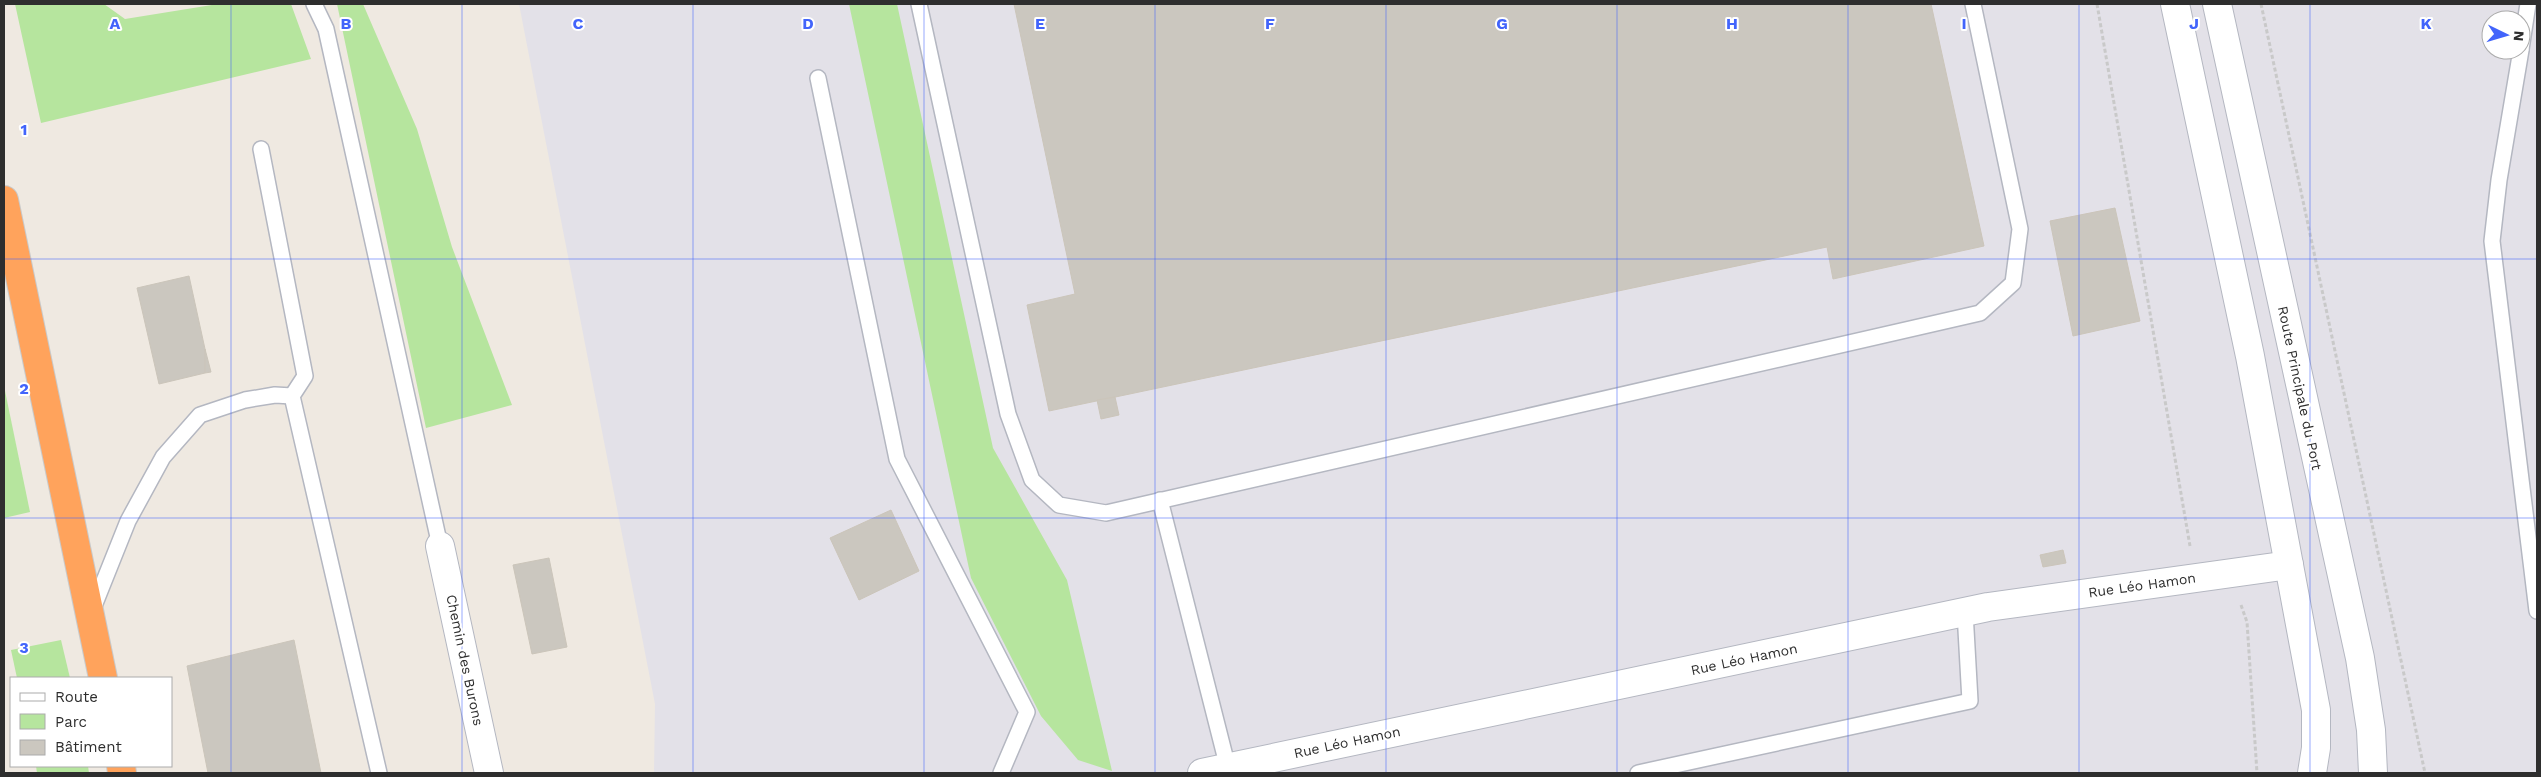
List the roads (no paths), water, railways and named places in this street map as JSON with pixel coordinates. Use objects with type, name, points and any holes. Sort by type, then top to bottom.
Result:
[{"type":"highway","points":[[4,200],[103,677]]},
{"type":"main road","points":[[2175,4],[2250,356],[2316,710],[2316,748],[2312,773]]},
{"type":"main road","name":"Route Principale du Port","points":[[2217,4],[2360,658],[2371,730],[2373,773]]},
{"type":"main road","name":"Chemin des Burons","points":[[440,546],[489,773]]},
{"type":"main road","name":"Rue Léo Hamon","points":[[1202,773],[1965,612],[2289,564]]},
{"type":"lane","points":[[314,4],[326,29],[440,546]]},
{"type":"lane","points":[[919,4],[1008,414],[1032,480],[1059,505],[1106,513],[1980,313],[2013,283],[2020,229],[1973,4]]},
{"type":"lane","points":[[2519,60],[2499,180],[2492,241],[2537,611]]},
{"type":"lane","points":[[818,78],[897,459],[1027,712],[1001,773]]},
{"type":"lane","points":[[260,149],[305,376],[292,396],[379,773]]},
{"type":"lane","points":[[90,617],[128,521],[163,457],[200,415],[245,400],[275,395],[292,396]]},
{"type":"lane","points":[[1160,500],[1228,768]]},
{"type":"lane","points":[[1638,773],[1970,701],[1965,612]]}]
